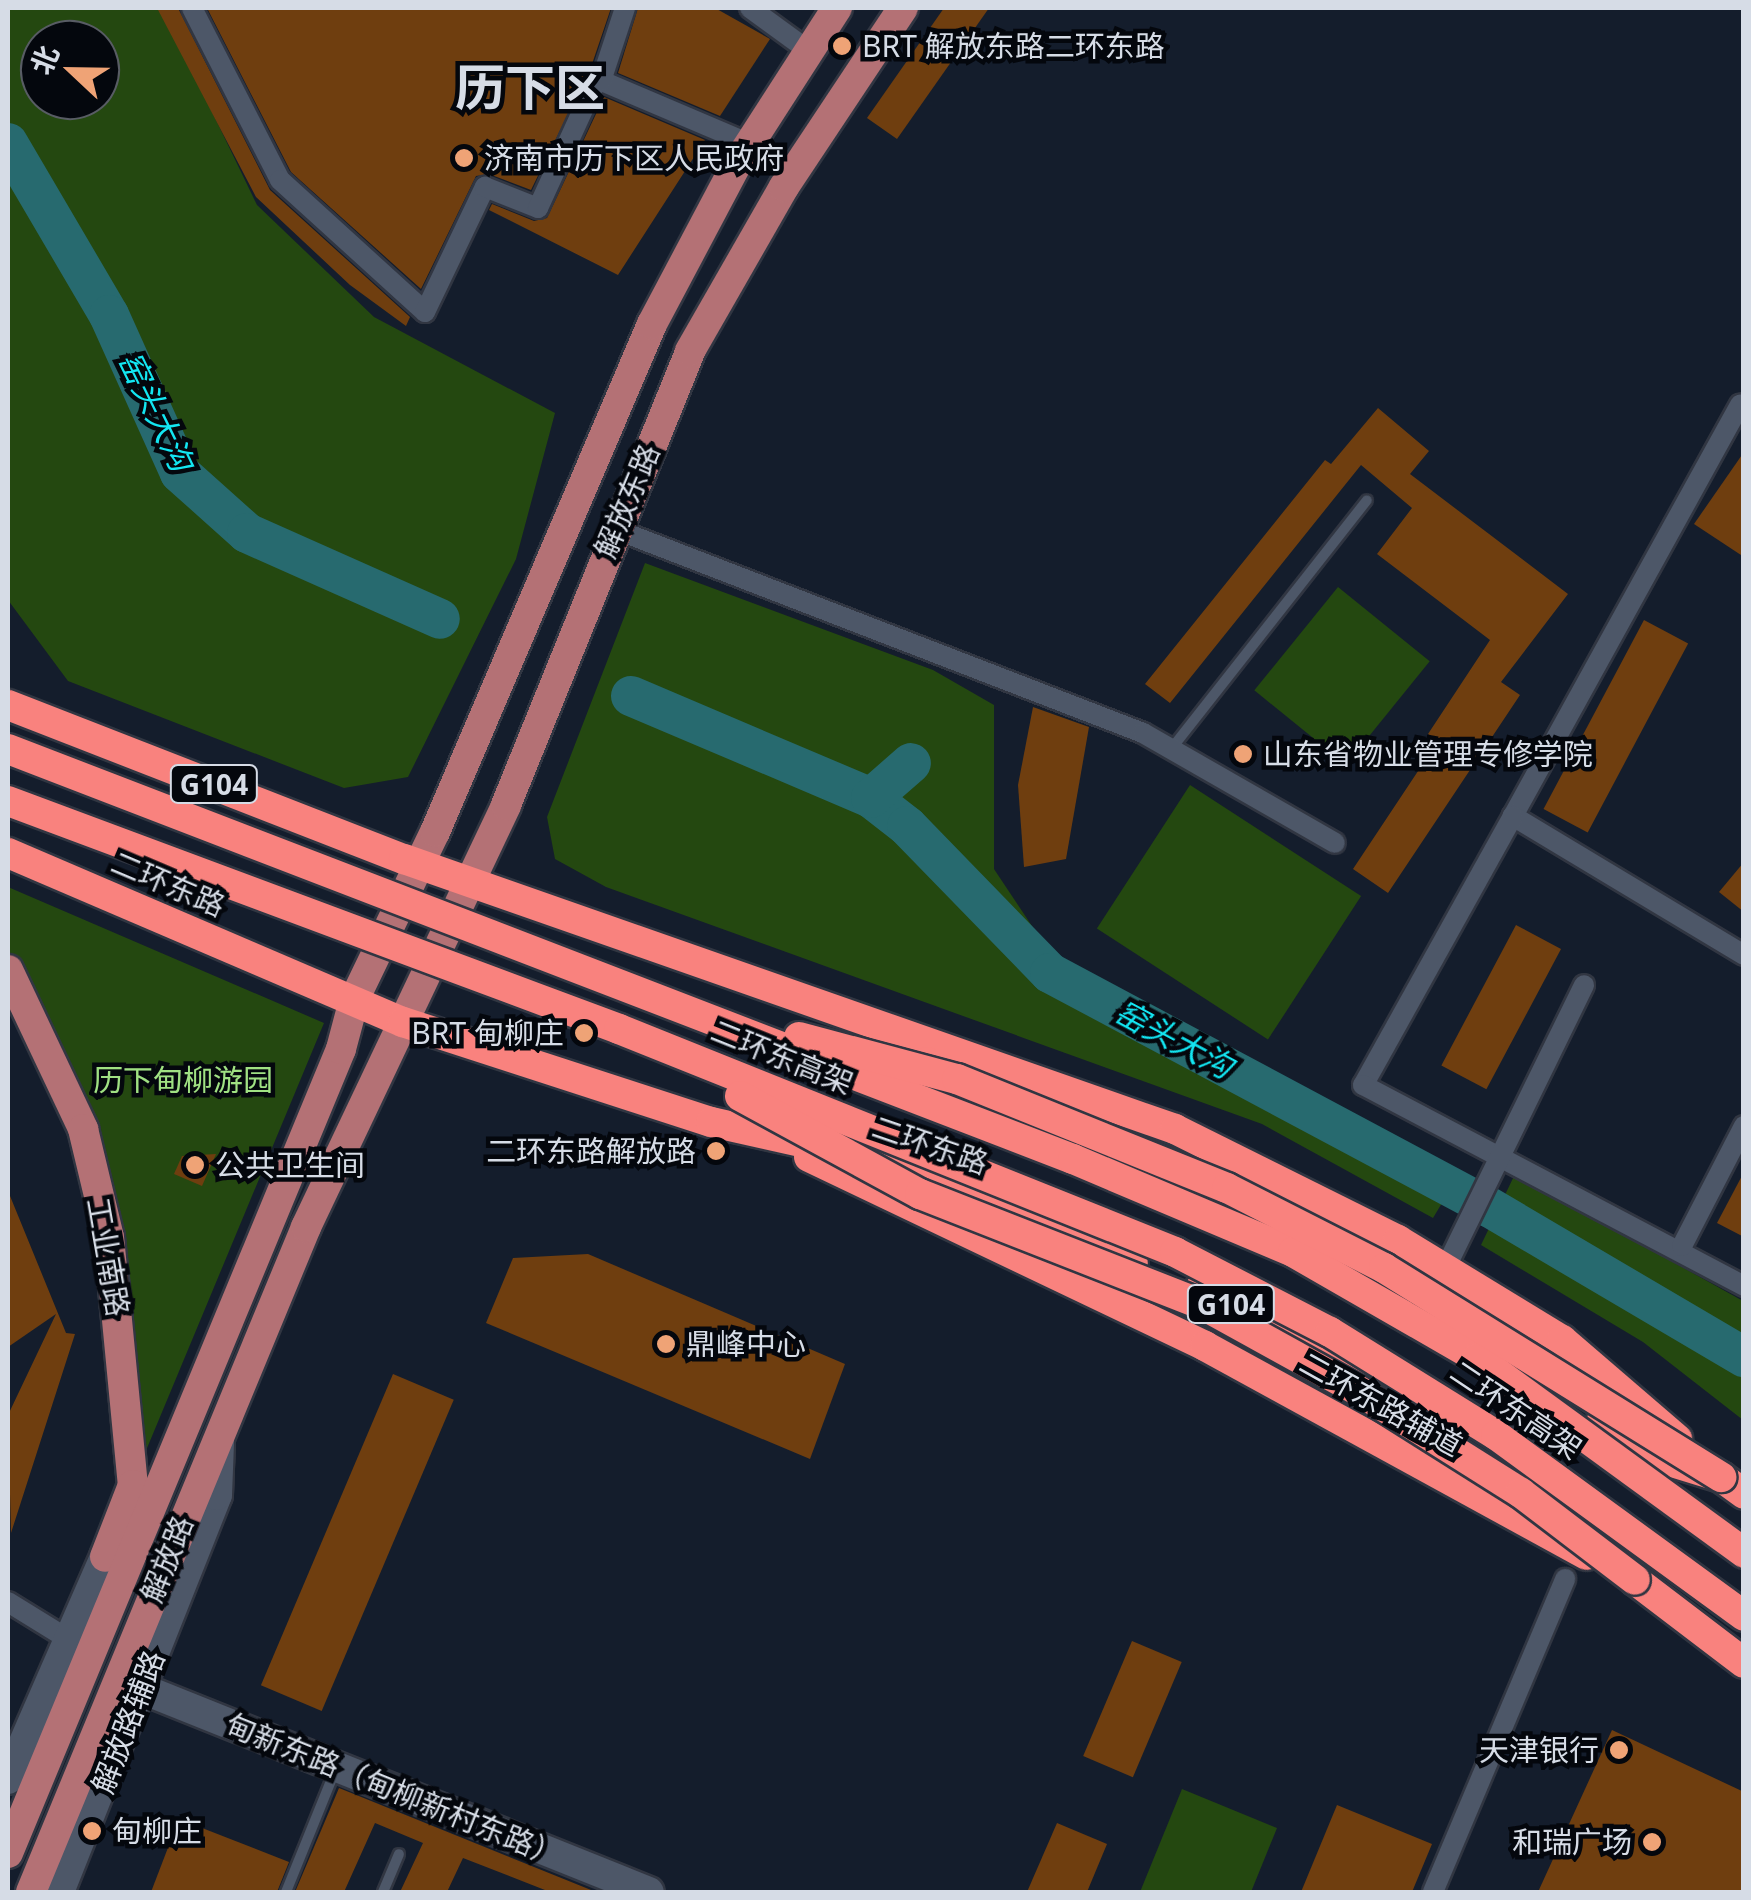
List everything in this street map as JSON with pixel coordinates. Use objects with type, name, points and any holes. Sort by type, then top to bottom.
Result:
[{"type":"highway","name":"G104","points":[[8,705],[420,863],[908,1036]]},
{"type":"highway","name":"二环东高架","points":[[8,748],[635,994],[1073,1159],[1293,1252],[1477,1358],[1744,1553]]},
{"type":"highway","name":"二环东高架","points":[[8,801],[619,1030],[1175,1252],[1330,1332],[1496,1435],[1744,1616]]},
{"type":"highway","name":"二环东路","points":[[8,853],[403,1022],[766,1137],[885,1161],[1273,1322],[1616,1544],[1635,1580],[1744,1663]]},
{"type":"highway","points":[[635,994],[957,1079],[1227,1188],[1384,1268],[1732,1485]]},
{"type":"highway","points":[[619,1030],[920,1194],[1203,1305],[1359,1390],[1504,1483],[1635,1580]]},
{"type":"highway","points":[[908,1036],[1174,1128],[1450,1259],[1562,1340],[1732,1485]]},
{"type":"highway","name":"二环东路","points":[[908,1036],[947,1091],[1308,1242],[1472,1336],[1662,1459],[1732,1485]]},
{"type":"highway","name":"二环东路辅道","points":[[766,1137],[1205,1346],[1635,1580]]},
{"type":"main road","name":"解放东路","points":[[354,1000],[420,863],[652,324],[750,144],[837,8]]},
{"type":"main road","name":"解放东路","points":[[403,1022],[538,724],[615,529],[709,317],[902,8]]},
{"type":"main road","name":"工业南路","points":[[8,970],[82,1129],[110,1238],[135,1529]]},
{"type":"main road","name":"解放路","points":[[8,1853],[135,1529],[273,1215],[354,1000]]},
{"type":"main road","name":"解放路","points":[[31,1892],[306,1227],[403,1022]]},
{"type":"main road","points":[[273,1215],[306,1227]]},
{"type":"main road","points":[[104,1557],[135,1529]]},
{"type":"street","points":[[192,8],[280,180],[425,312],[485,186],[538,208],[601,80],[624,8]]},
{"type":"street","points":[[750,8],[810,50]]},
{"type":"street","points":[[601,80],[750,144]]},
{"type":"street","points":[[1740,405],[1363,1085],[1744,1286]]},
{"type":"street","points":[[615,529],[1171,749],[1335,844]]},
{"type":"street","points":[[1513,816],[1744,955]]},
{"type":"street","points":[[1450,1259],[1584,985]]},
{"type":"street","points":[[1682,1246],[1744,1126]]},
{"type":"street","name":"解放路辅路","points":[[59,1892],[217,1494],[219,1434]]},
{"type":"street","points":[[8,1776],[104,1557]]},
{"type":"street","points":[[1433,1892],[1565,1579]]},
{"type":"street","points":[[8,1602],[68,1639]]},
{"type":"street","name":"甸新东路（甸柳新村东路）","points":[[140,1688],[649,1892]]},
{"type":"lane","points":[[1171,749],[1367,500]]},
{"type":"lane","points":[[286,1892],[336,1767]]},
{"type":"lane","points":[[382,1892],[399,1854]]},
{"type":"green space","points":[[8,8],[162,8],[257,205],[374,317],[555,413],[516,559],[408,777],[344,788],[68,681],[8,600]]},
{"type":"green space","points":[[645,563],[933,670],[994,705],[994,869],[1056,962],[1045,983],[1457,1178],[1433,1218],[1262,1124],[606,887],[555,859],[547,817]]},
{"type":"green space","points":[[1338,587],[1430,661],[1346,765],[1254,690]]},
{"type":"green space","points":[[1190,785],[1361,896],[1268,1040],[1097,928]]},
{"type":"green space","name":"历下甸柳游园","points":[[8,887],[324,1023],[140,1465],[114,1237],[8,961]]},
{"type":"green space","points":[[1515,1174],[1743,1301],[1743,1420],[1643,1342],[1481,1245]]},
{"type":"green space","points":[[1182,1789],[1277,1828],[1251,1892],[1140,1892]]},
{"type":"building","points":[[157,8],[178,8],[270,190],[410,317],[406,326],[350,285],[256,197]]},
{"type":"building","points":[[207,8],[611,8],[591,67],[531,190],[489,174],[476,176],[421,289],[291,172]]},
{"type":"building","points":[[638,8],[715,8],[770,39],[720,116],[618,73]]},
{"type":"building","points":[[944,8],[989,8],[897,139],[867,118]]},
{"type":"building","points":[[604,97],[705,140],[618,275],[489,210],[492,204],[534,221],[547,218]]},
{"type":"building","points":[[1378,408],[1429,451],[1410,474],[1568,594],[1501,682],[1520,695],[1388,893],[1353,869],[1438,741],[1428,734],[1490,640],[1377,554],[1412,508],[1361,465],[1170,703],[1145,684],[1325,460],[1331,464]]},
{"type":"building","points":[[1744,452],[1744,557],[1694,524]]},
{"type":"building","points":[[1644,620],[1688,643],[1588,832],[1544,809]]},
{"type":"building","points":[[1033,707],[1089,727],[1066,859],[1024,867],[1018,785]]},
{"type":"building","points":[[1744,862],[1744,912],[1719,892]]},
{"type":"building","points":[[1516,925],[1561,949],[1486,1089],[1441,1065]]},
{"type":"building","points":[[216,1154],[202,1186],[174,1174],[182,1156]]},
{"type":"building","points":[[1744,1172],[1744,1237],[1717,1223]]},
{"type":"building","points":[[8,1191],[66,1333],[75,1334],[11,1533],[8,1415],[56,1314],[8,1347]]},
{"type":"building","name":"鼎峰中心","points":[[588,1254],[845,1364],[810,1459],[486,1323],[513,1258]]},
{"type":"building","points":[[393,1374],[454,1400],[322,1711],[261,1685]]},
{"type":"building","points":[[1132,1641],[1182,1662],[1133,1777],[1083,1756]]},
{"type":"building","name":"和瑞广场","points":[[1612,1730],[1744,1792],[1744,1892],[1538,1892]]},
{"type":"building","points":[[339,1788],[596,1892],[550,1892],[463,1858],[447,1892],[400,1892],[423,1843],[375,1823],[344,1892],[295,1892]]},
{"type":"building","points":[[1337,1805],[1432,1844],[1412,1892],[1301,1892]]},
{"type":"building","points":[[179,1819],[289,1862],[277,1892],[151,1892]]},
{"type":"building","points":[[1057,1823],[1107,1844],[1087,1892],[1027,1892]]},
{"type":"waterway","name":"窑头大沟","points":[[8,143],[109,315],[180,473],[247,533],[440,619]]},
{"type":"waterway","name":"窑头大沟","points":[[631,696],[871,798],[907,826],[1050,973],[1489,1207],[1744,1357]]},
{"type":"waterway","points":[[871,798],[911,763]]},
{"type":"place","name":"BRT 解放东路二环东路","points":[[842,46]]},
{"type":"place","name":"济南市历下区人民政府","points":[[464,158]]},
{"type":"place","name":"山东省物业管理专修学院","points":[[1243,754]]},
{"type":"place","name":"BRT 甸柳庄","points":[[584,1033]]},
{"type":"place","name":"二环东路解放路","points":[[716,1151]]},
{"type":"place","name":"公共卫生间","points":[[195,1165]]},
{"type":"place","name":"鼎峰中心","points":[[666,1344]]},
{"type":"place","name":"天津银行","points":[[1619,1750]]},
{"type":"place","name":"甸柳庄","points":[[92,1831]]},
{"type":"place","name":"和瑞广场","points":[[1652,1842]]},
{"type":"district","name":"历下区","points":[[530,88]]}]
